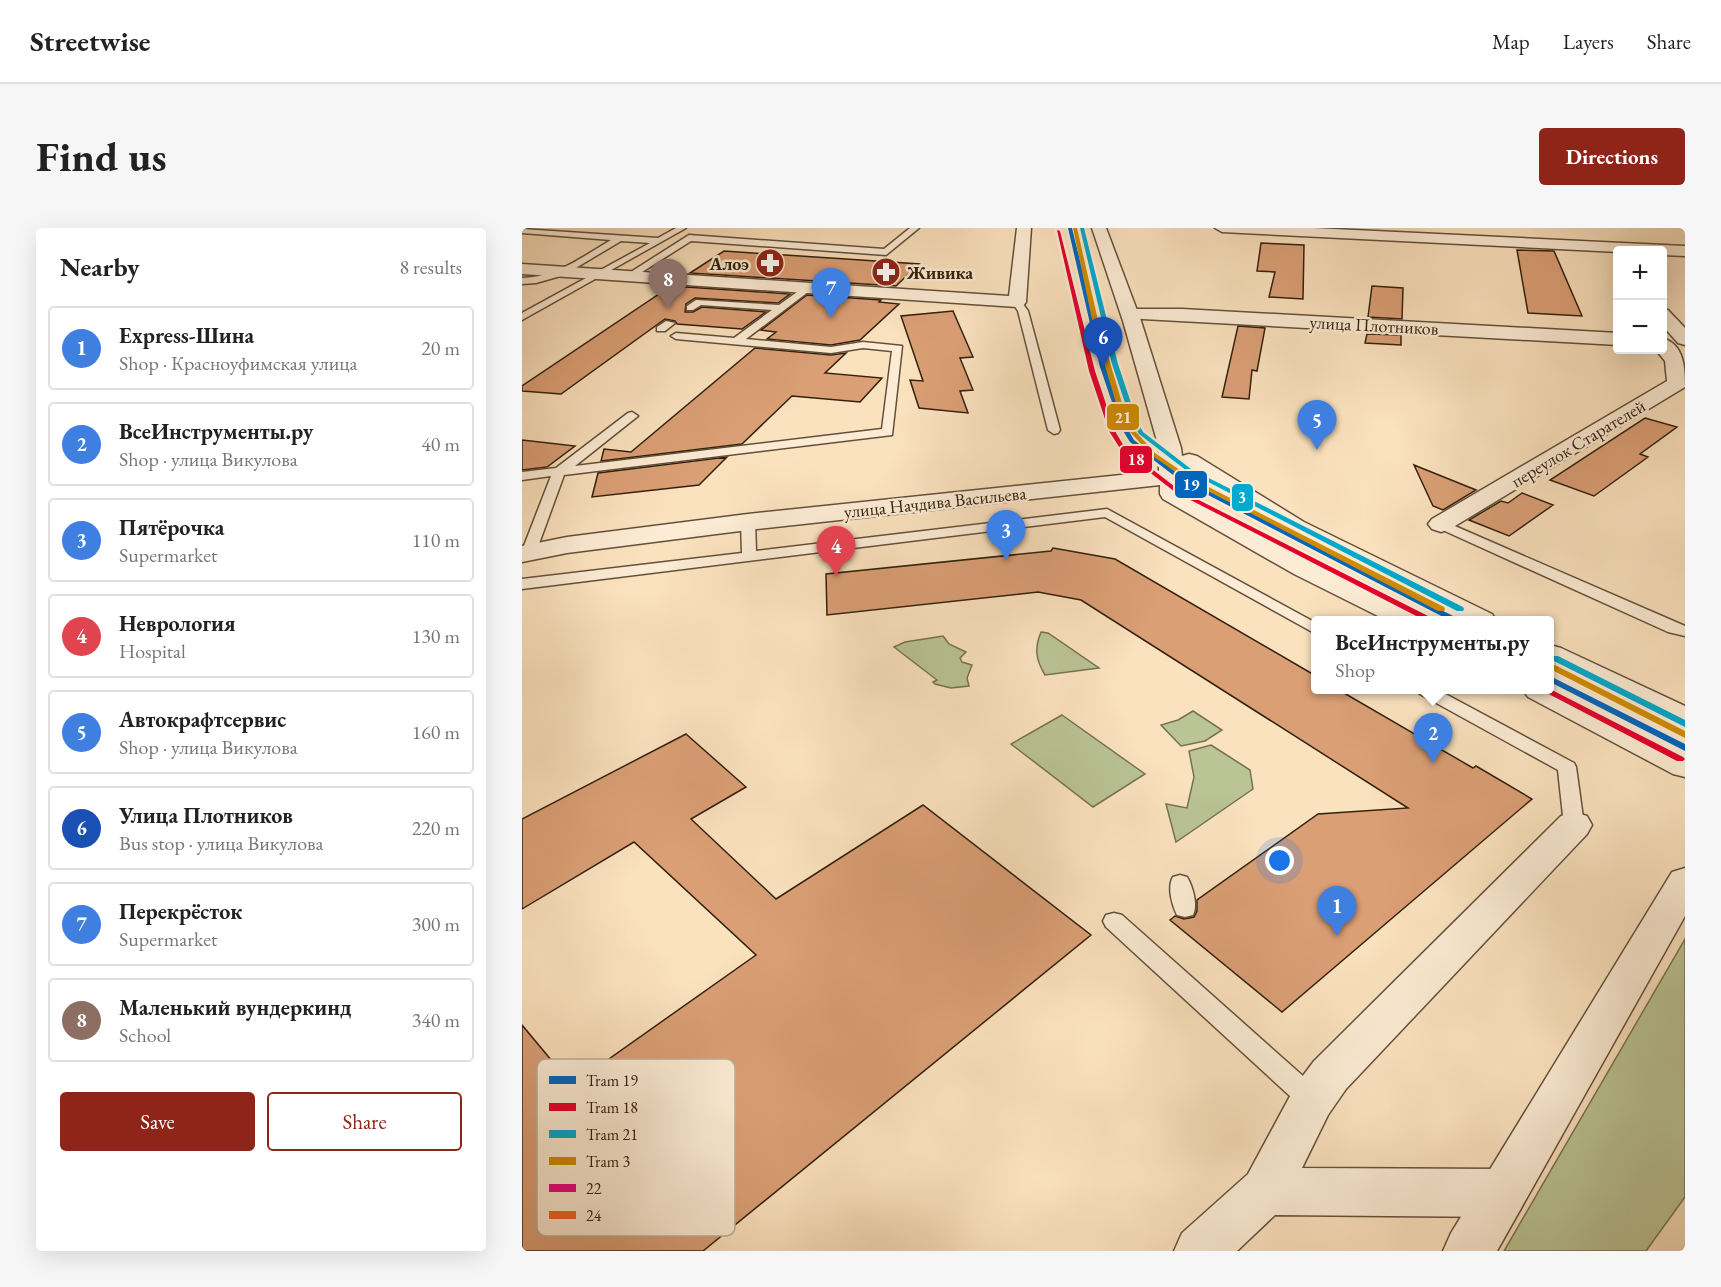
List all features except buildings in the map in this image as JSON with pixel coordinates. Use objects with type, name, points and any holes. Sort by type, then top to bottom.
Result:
[{"type":"street","points":[[522,269],[1017,302],[1023,228]]},
{"type":"street","points":[[1099,228],[1130,314],[1170,448],[1172,494],[1304,568],[1397,616]]},
{"type":"street","points":[[1222,228],[1685,251]]},
{"type":"street","points":[[1592,228],[1600,247],[1613,262]]},
{"type":"street","name":"улица Плотников","points":[[1130,314],[1182,314],[1613,339]]},
{"type":"street","points":[[1667,320],[1685,341]]},
{"type":"street","points":[[1667,343],[1685,341]]},
{"type":"street","name":"переулок Старателей","points":[[1441,525],[1678,383],[1675,361],[1667,350]]},
{"type":"street","points":[[1170,448],[1248,501],[1472,616]]},
{"type":"street","name":"улица Начдива Васильева","points":[[525,553],[567,545],[748,522],[1206,473]]},
{"type":"street","points":[[1554,656],[1685,719]]},
{"type":"street","points":[[1547,694],[1685,766]]},
{"type":"street","points":[[1200,1251],[1265,1191],[1312,1100],[1329,1075],[1574,825]]},
{"type":"street","points":[[1469,1251],[1685,882]]},
{"type":"street","points":[[1265,1191],[1503,1193]]},
{"type":"lane","points":[[522,317],[682,228]]},
{"type":"lane","points":[[628,277],[689,238],[886,252],[915,228]]},
{"type":"lane","points":[[522,231],[659,241]]},
{"type":"lane","points":[[522,280],[537,282],[557,277],[620,238]]},
{"type":"lane","points":[[738,341],[807,289]]},
{"type":"lane","points":[[690,308],[699,302],[780,308]]},
{"type":"lane","points":[[1017,302],[1023,311],[1054,430]]},
{"type":"lane","points":[[522,476],[888,432],[898,348],[863,345],[831,350],[676,336]]},
{"type":"lane","points":[[525,553],[559,472],[632,416]]},
{"type":"lane","points":[[522,584],[1107,513],[1311,625]]},
{"type":"lane","points":[[748,522],[749,556]]},
{"type":"lane","points":[[1441,525],[1685,632]]},
{"type":"lane","points":[[1433,694],[1567,767],[1574,825]]},
{"type":"lane","points":[[1180,883],[1185,909]]},
{"type":"lane","points":[[1114,921],[1312,1100]]},
{"type":"green space","points":[[1041,632],[1048,633],[1099,668],[1045,675],[1037,654]]},
{"type":"green space","points":[[943,636],[949,644],[966,652],[960,658],[962,662],[972,665],[967,678],[969,686],[951,688],[935,684],[933,682],[937,680],[894,647],[905,642]]},
{"type":"green space","points":[[1193,711],[1222,730],[1205,741],[1181,746],[1161,725],[1178,720]]},
{"type":"green space","points":[[1062,715],[1145,774],[1093,807],[1011,744]]},
{"type":"green space","points":[[1211,745],[1250,770],[1253,789],[1176,842],[1166,804],[1187,808],[1194,777],[1189,751]]},
{"type":"green space","points":[[1685,939],[1685,1197],[1646,1251],[1504,1251]]},
{"type":"tram line","name":"19","points":[[1070,228],[1103,367],[1123,426],[1132,441],[1183,480],[1446,616]]},
{"type":"tram line","name":"21","points":[[1075,228],[1097,329],[1125,423],[1153,454],[1191,480],[1441,609]]},
{"type":"tram line","name":"3","points":[[1082,228],[1115,364],[1134,421],[1141,433],[1189,470],[1460,609]]},
{"type":"tram line","name":"18","points":[[1058,231],[1092,371],[1112,431],[1123,449],[1177,491],[1421,616]]},
{"type":"tram line","name":"3","points":[[1555,658],[1685,724]]},
{"type":"tram line","name":"21","points":[[1555,668],[1685,735]]},
{"type":"tram line","name":"19","points":[[1554,681],[1685,748]]},
{"type":"tram line","name":"18","points":[[1553,694],[1680,759]]},
{"type":"place","name":"Алоэ","points":[[770,263]]},
{"type":"place","name":"Живика","points":[[886,272]]},
{"type":"place","name":"Маленький вундеркинд","points":[[668,309]]},
{"type":"place","name":"Перекрёсток","points":[[831,318]]},
{"type":"place","name":"Улица Плотников","points":[[1103,367]]},
{"type":"place","name":"Автокрафтсервис","points":[[1317,450]]},
{"type":"place","name":"Пятёрочка","points":[[1006,560]]},
{"type":"place","name":"Неврология","points":[[836,576]]},
{"type":"place","name":"ВсеИнструменты.ру","points":[[1433,763]]},
{"type":"place","name":"Express-Шина","points":[[1337,936]]}]
